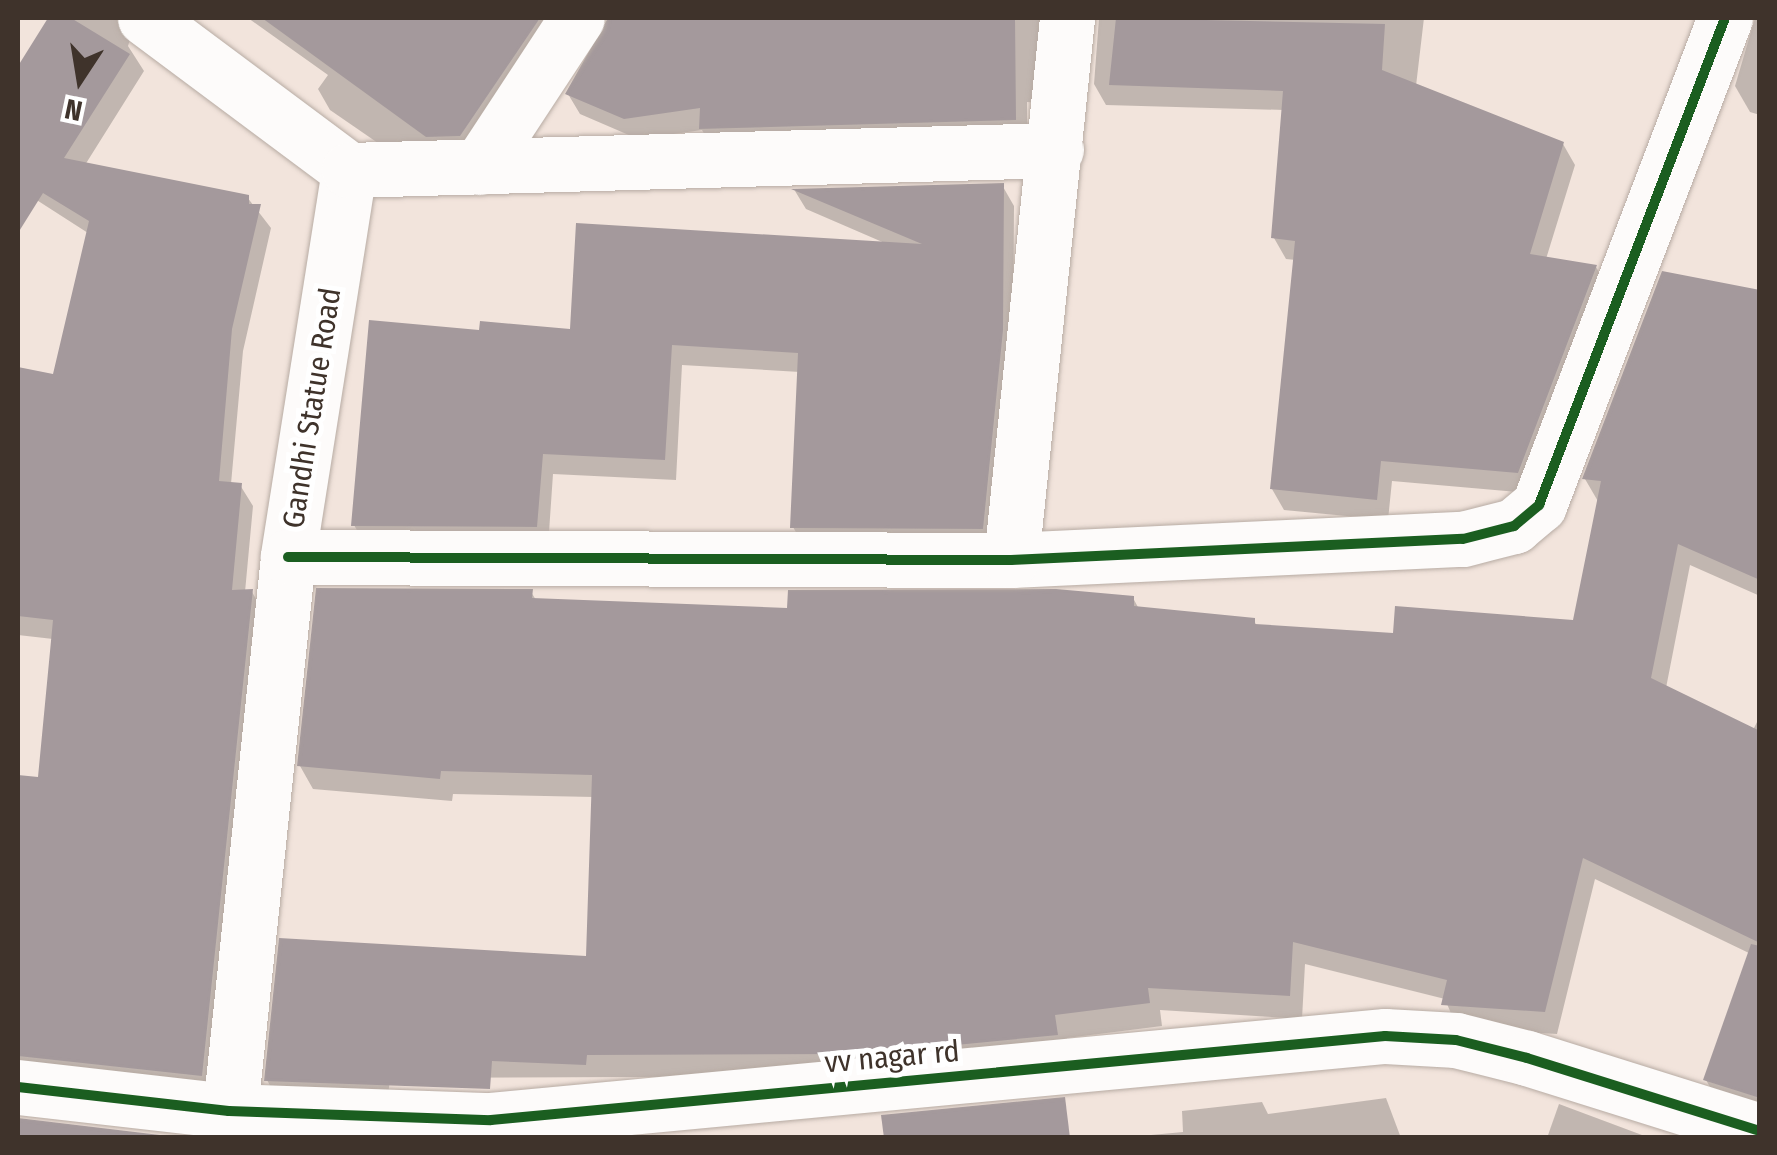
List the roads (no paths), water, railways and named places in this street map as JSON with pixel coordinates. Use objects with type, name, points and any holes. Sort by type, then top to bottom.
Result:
[{"type":"street","points":[[146,18],[349,170],[1056,150]]},
{"type":"street","points":[[480,167],[577,18]]},
{"type":"street","points":[[1011,560],[1067,18]]},
{"type":"street","points":[[288,557],[1011,560],[1463,539],[1514,526],[1539,505],[1725,18]]},
{"type":"street","name":"Gandhi Statue Road","points":[[228,1124],[288,557],[349,170]]},
{"type":"street","name":"vv nagar rd","points":[[18,1087],[228,1124],[491,1120],[1385,1036],[1456,1040],[1760,1130]]}]
